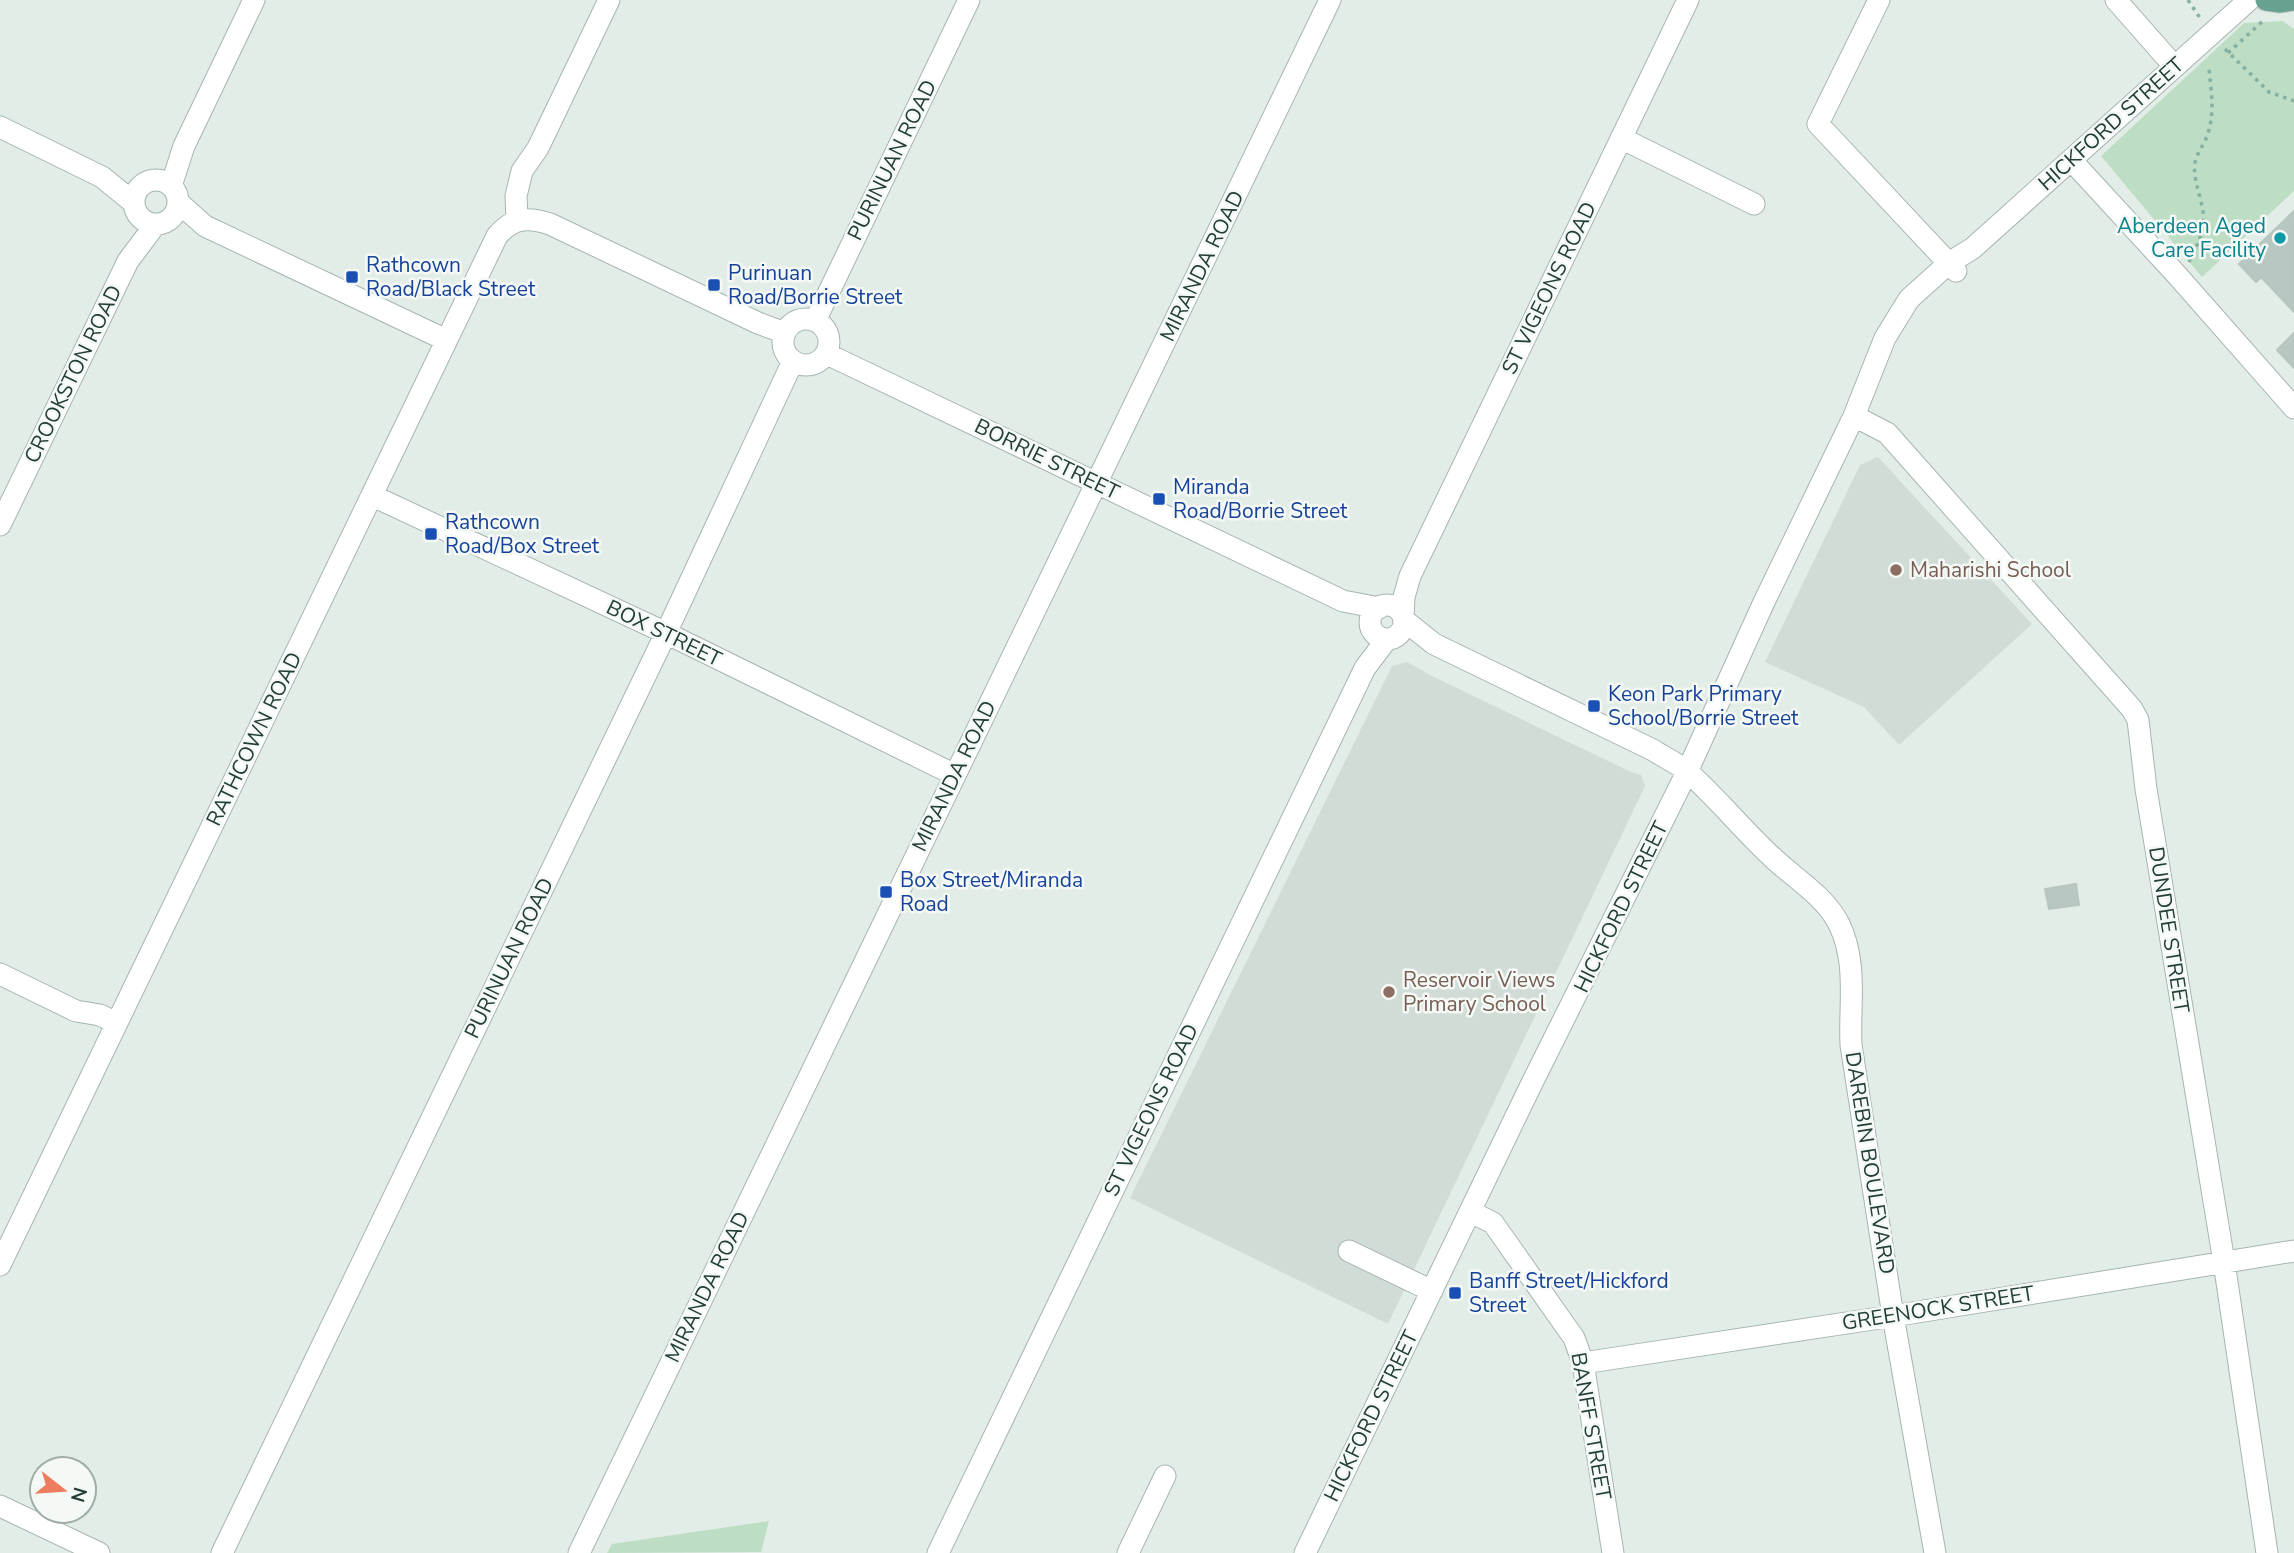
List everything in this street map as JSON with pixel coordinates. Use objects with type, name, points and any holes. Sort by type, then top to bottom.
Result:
[{"type":"street","points":[[148,216],[135,195],[163,188],[254,0]]},
{"type":"street","points":[[609,0],[538,148],[524,220],[556,227],[758,323],[785,333]]},
{"type":"street","name":"PURINUAN ROAD","points":[[815,321],[969,0]]},
{"type":"street","name":"MIRANDA ROAD","points":[[579,1553],[1330,0]]},
{"type":"street","name":"ST VIGEONS ROAD","points":[[938,1553],[1688,0]]},
{"type":"street","points":[[1880,0],[1818,124],[1953,267]]},
{"type":"street","points":[[2116,0],[2174,66]]},
{"type":"street","name":"HICKFORD STREET","points":[[1305,1553],[1532,1083],[1688,772],[1764,602],[1856,413],[1885,338],[1899,312],[1909,299],[1953,267],[2249,0]]},
{"type":"street","points":[[0,127],[102,177],[148,216],[205,226],[446,340]]},
{"type":"street","points":[[1621,138],[1754,204]]},
{"type":"street","points":[[2072,160],[2294,408]]},
{"type":"street","points":[[102,177],[163,188],[205,226]]},
{"type":"street","points":[[148,216],[175,214],[163,188]]},
{"type":"street","name":"CROOKSTON ROAD","points":[[0,525],[148,216]]},
{"type":"street","name":"RATHCOWN ROAD","points":[[0,1265],[497,236],[504,228],[524,220]]},
{"type":"street","points":[[800,319],[815,321],[828,335],[827,354],[814,364],[793,361],[784,349],[785,333],[788,327],[800,319]]},
{"type":"street","name":"BORRIE STREET","points":[[827,354],[1653,750],[1688,772]]},
{"type":"street","name":"PURINUAN ROAD","points":[[222,1553],[666,633],[793,361]]},
{"type":"street","name":"DUNDEE STREET","points":[[1856,413],[1887,433],[2132,709],[2138,720],[2146,789],[2224,1262],[2267,1553]]},
{"type":"street","name":"BOX STREET","points":[[373,496],[666,633],[954,775]]},
{"type":"street","name":"DAREBIN BOULEVARD","points":[[1688,772],[1773,858],[1816,914],[1837,957],[1841,991],[1850,1021],[1851,1045],[1893,1317],[1935,1553]]},
{"type":"street","points":[[0,974],[76,1011],[94,1027],[113,1029]]},
{"type":"street","name":"BANFF STREET","points":[[1471,1212],[1493,1223],[1574,1338],[1583,1363],[1613,1553]]},
{"type":"street","points":[[1349,1251],[1432,1291]]},
{"type":"street","name":"GREENOCK STREET","points":[[1583,1363],[1893,1317],[2294,1251]]},
{"type":"street","points":[[1128,1553],[1165,1476]]},
{"type":"street","points":[[0,1506],[99,1553]]},
{"type":"path","points":[[2285,3],[2228,53],[2269,93],[2294,101]]},
{"type":"path","points":[[2176,274],[2188,264],[2200,240],[2203,227],[2203,208],[2196,188],[2195,172],[2196,160],[2208,134],[2213,103],[2209,69]]},
{"type":"shaded area","name":"Maharishi School","points":[[1878,457],[2032,624],[1899,745],[1864,707],[1765,662],[1860,465]]},
{"type":"shaded area","name":"Reservoir Views Primary School","points":[[1407,662],[1641,775],[1645,786],[1388,1324],[1130,1198],[1392,666]]},
{"type":"green space","points":[[2283,21],[2294,29],[2294,191],[2202,277],[2101,156],[2244,23]]},
{"type":"green space","points":[[769,1521],[761,1552],[607,1553],[612,1544]]},
{"type":"building","name":"Aberdeen Aged Care Facility","points":[[2294,211],[2294,312],[2261,277],[2256,282],[2239,264]]},
{"type":"building","points":[[2294,333],[2294,368],[2277,350]]},
{"type":"building","points":[[2076,884],[2079,905],[2049,909],[2045,889]]},
{"type":"place","name":"Aberdeen Aged Care Facility","points":[[2280,238]]},
{"type":"place","name":"Rathcown Road/Black Street","points":[[352,277]]},
{"type":"place","name":"Purinuan Road/Borrie Street","points":[[714,285]]},
{"type":"place","name":"Miranda Road/Borrie Street","points":[[1159,499]]},
{"type":"place","name":"Rathcown Road/Box Street","points":[[431,534]]},
{"type":"place","name":"Maharishi School","points":[[1896,570]]},
{"type":"place","name":"Keon Park Primary School/Borrie Street","points":[[1594,706]]},
{"type":"place","name":"Box Street/Miranda Road","points":[[886,892]]},
{"type":"place","name":"Reservoir Views Primary School","points":[[1389,992]]},
{"type":"place","name":"Banff Street/Hickford Street","points":[[1455,1293]]}]
